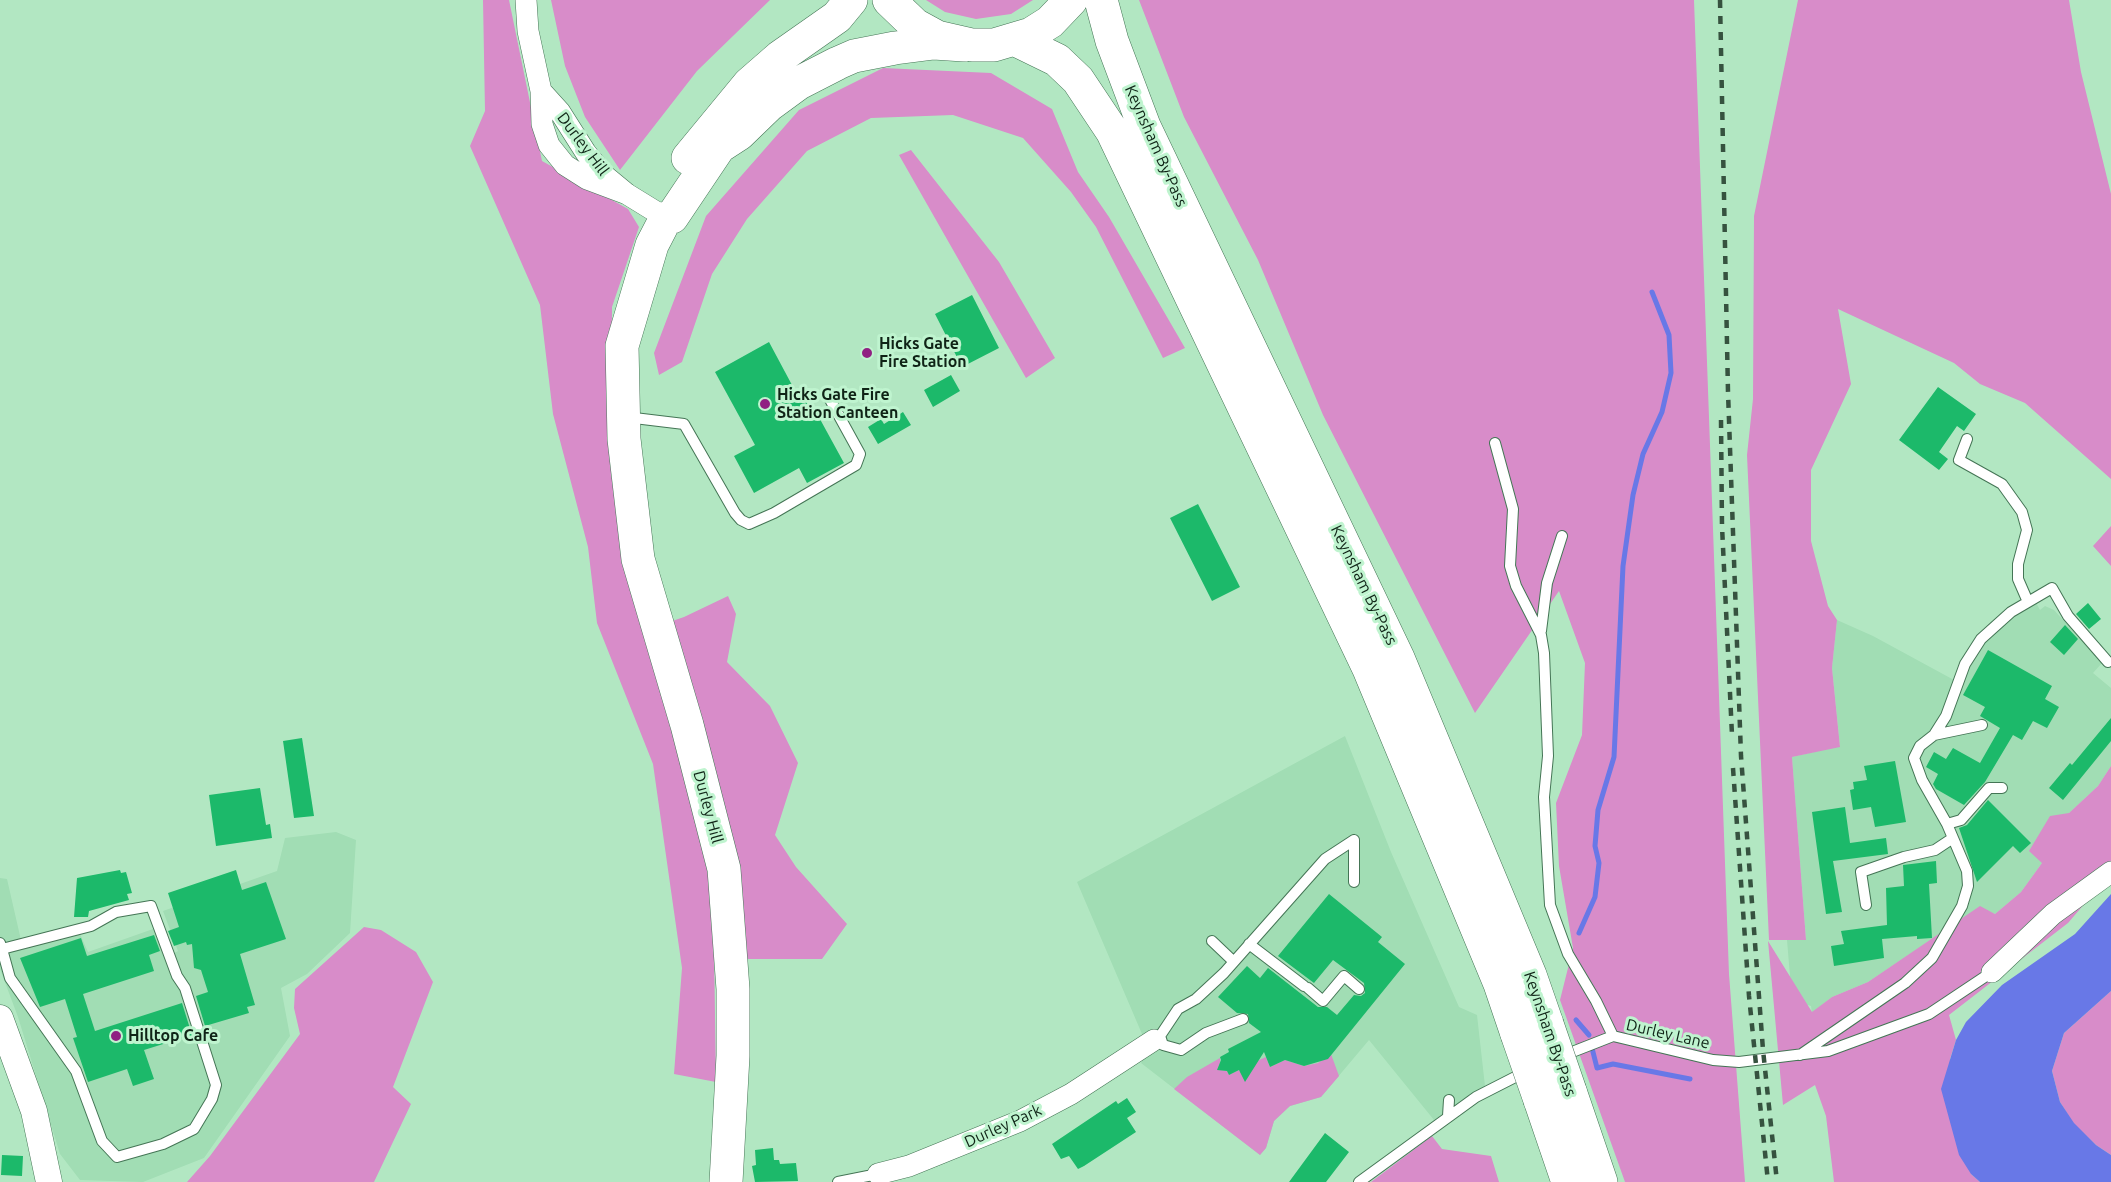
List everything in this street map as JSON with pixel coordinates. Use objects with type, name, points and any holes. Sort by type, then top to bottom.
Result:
[{"type":"main road","points":[[851,0],[837,17],[780,57],[749,84],[716,122],[689,157],[659,209],[666,218],[672,217],[719,147],[739,134],[769,105],[799,83],[838,63],[878,51],[934,43],[994,45],[1016,40],[1050,22],[1071,0]]},
{"type":"main road","points":[[889,0],[915,26],[937,37],[972,45]]},
{"type":"main road","name":"Keynsham By-Pass","points":[[1101,0],[1112,41],[1144,126],[1398,658],[1530,975],[1532,1029]]},
{"type":"main road","name":"Keynsham By-Pass","points":[[1016,40],[1057,60],[1078,80],[1112,131],[1369,669],[1500,984],[1532,1029],[1555,1096],[1600,1182]]},
{"type":"main road","name":"Durley Hill","points":[[666,218],[652,245],[622,346],[623,428],[638,559],[687,725],[724,869],[733,989],[733,1056],[726,1182]]},
{"type":"main road","name":"Keynsham By-Pass","points":[[1555,1096],[1568,1182]]},
{"type":"street","name":"Durley Hill","points":[[526,0],[528,31],[541,91],[542,124],[549,145],[565,165],[587,179],[627,194],[666,218]]},
{"type":"street","points":[[1992,972],[2053,914],[2111,872]]},
{"type":"street","points":[[0,1018],[34,1111],[49,1182]]},
{"type":"street","name":"Durley Park","points":[[878,1174],[909,1166],[1020,1121],[1071,1094],[1157,1038]]},
{"type":"lane","points":[[623,428],[684,424],[735,513],[749,524],[774,513],[856,465],[860,454],[827,394]]},
{"type":"lane","points":[[1967,439],[1959,460],[2002,484],[2022,512],[2027,530],[2018,564],[2018,579],[2028,602]]},
{"type":"lane","points":[[1495,443],[1513,508],[1510,566],[1516,586],[1541,635]]},
{"type":"lane","points":[[1562,536],[1547,583],[1541,635],[1548,718],[1548,756],[1544,797],[1550,905],[1568,954],[1596,1001],[1613,1036]]},
{"type":"lane","points":[[1800,1055],[1905,983],[1932,958],[1949,931],[1968,886],[1967,871],[1947,824],[1922,780],[1914,758],[1920,746],[1934,735],[1946,716],[1965,664],[1981,639],[2011,612],[2052,588],[2068,616],[2108,662]]},
{"type":"lane","points":[[1934,735],[1982,725]]},
{"type":"lane","points":[[1947,824],[1961,820],[1989,788],[2002,788]]},
{"type":"lane","points":[[1866,905],[1861,872],[1904,857],[1935,850],[1953,838]]},
{"type":"lane","points":[[1243,1019],[1206,1033],[1181,1050],[1164,1045],[1157,1038],[1178,1009],[1217,979],[1325,859],[1354,840],[1354,882]]},
{"type":"lane","points":[[151,906],[177,976],[185,988],[216,1085],[212,1099],[194,1129],[163,1144],[117,1157],[102,1141],[76,1071],[10,978],[1,946],[91,926],[116,912],[151,906]]},
{"type":"lane","points":[[1212,940],[1233,961]]},
{"type":"lane","points":[[1249,944],[1323,1001],[1344,976],[1359,989]]},
{"type":"lane","name":"Durley Lane","points":[[1359,1182],[1476,1097],[1545,1063],[1613,1036],[1713,1060],[1739,1062],[1828,1051],[1929,1014],[1992,972]]},
{"type":"lane","points":[[1448,1116],[1449,1100]]},
{"type":"lane","name":"Durley Park","points":[[838,1182],[878,1174]]},
{"type":"shaded area","points":[[483,0],[509,0],[542,161],[628,209],[639,227],[612,307],[611,474],[643,631],[684,617],[728,596],[736,614],[727,662],[770,706],[798,763],[775,835],[796,867],[847,924],[822,959],[734,959],[714,949],[716,1082],[674,1074],[682,968],[653,764],[597,623],[588,547],[553,414],[540,305],[470,146],[485,111]]},
{"type":"shaded area","points":[[551,0],[770,0],[697,71],[620,170],[585,117],[565,66]]},
{"type":"shaded area","points":[[926,0],[1033,0],[1011,14],[976,19],[945,12]]},
{"type":"shaded area","points":[[1139,0],[1694,0],[1729,974],[1745,1182],[1625,1182],[1560,1000],[1573,948],[1559,866],[1556,803],[1582,735],[1585,663],[1559,591],[1475,713],[1323,415],[1258,260],[1184,117]]},
{"type":"shaded area","points":[[1798,0],[2069,0],[2081,72],[2111,194],[2111,479],[2025,403],[1980,384],[1954,363],[1838,309],[1851,384],[1811,470],[1811,541],[1828,606],[1837,620],[1832,668],[1840,747],[1792,757],[1806,940],[1769,940],[1747,455],[1753,399],[1754,216]]},
{"type":"shaded area","points":[[883,68],[991,73],[1052,109],[1078,172],[1109,217],[1185,348],[1163,358],[1096,227],[1071,192],[1023,138],[953,115],[871,118],[807,151],[747,219],[712,274],[682,362],[659,375],[654,353],[706,216],[799,110]]},
{"type":"shaded area","points":[[911,150],[999,262],[1055,358],[1026,378],[899,155]]},
{"type":"shaded area","points":[[2111,526],[2111,566],[2093,546]]},
{"type":"shaded area","points":[[2030,592],[2040,610],[2045,606],[2054,610],[2102,663],[2093,673],[2111,688],[2111,766],[2098,786],[2069,813],[2042,863],[2021,892],[1995,914],[1980,907],[1868,982],[1832,997],[1812,1013],[1811,1006],[1792,1000],[1787,940],[1806,939],[1792,757],[1840,746],[1832,668],[1837,620],[1873,636],[1954,680],[1991,622]]},
{"type":"shaded area","points":[[1345,736],[1391,852],[1459,1007],[1477,1015],[1485,1086],[1434,1120],[1369,1040],[1321,1097],[1290,1106],[1274,1121],[1266,1148],[1260,1155],[1141,1063],[1154,1040],[1142,1034],[1077,882]]},
{"type":"shaded area","points":[[2111,766],[2111,873],[2068,923],[1949,1015],[1956,1040],[1950,1059],[1971,1174],[1980,1182],[1834,1182],[1826,1116],[1815,1085],[1783,1105],[1768,941],[1812,1012],[1832,997],[1868,982],[1980,906],[1995,914],[2021,892],[2042,863],[2029,851],[2050,816],[2069,813],[2098,786]]},
{"type":"shaded area","points":[[336,832],[356,840],[350,933],[307,974],[281,988],[290,1036],[204,1158],[143,1182],[80,1180],[60,1154],[18,1017],[0,969],[0,878],[7,879],[23,949],[80,934],[88,952],[153,929],[166,958],[178,951],[163,911],[277,871],[285,838]]},
{"type":"shaded area","points":[[364,927],[381,930],[416,952],[433,982],[393,1087],[411,1104],[374,1182],[187,1182],[210,1156],[300,1034],[294,1008],[295,989]]},
{"type":"shaded area","points":[[2111,991],[2111,1155],[2096,1145],[2074,1124],[2060,1102],[2052,1071],[2064,1033]]},
{"type":"shaded area","points":[[1331,1054],[1339,1076],[1321,1097],[1290,1106],[1274,1121],[1266,1148],[1260,1155],[1174,1089],[1187,1077],[1220,1058],[1221,1070],[1227,1071],[1229,1075],[1239,1070],[1245,1077],[1251,1073],[1248,1065],[1266,1057],[1270,1067],[1285,1060],[1304,1066],[1318,1063]]},
{"type":"shaded area","points":[[1432,1136],[1442,1149],[1491,1156],[1499,1182],[1371,1182]]},
{"type":"water","points":[[2111,894],[2111,991],[2064,1033],[2052,1071],[2060,1102],[2074,1123],[2096,1145],[2111,1155],[2111,1182],[1980,1182],[1971,1174],[1959,1155],[1941,1089],[1956,1040],[1966,1022],[2002,985],[2075,934]]},
{"type":"building","points":[[972,295],[999,348],[962,367],[935,314]]},
{"type":"building","points":[[769,342],[800,400],[804,398],[812,412],[815,410],[844,463],[807,483],[799,468],[754,493],[734,456],[755,445],[715,372]]},
{"type":"building","points":[[951,375],[960,391],[933,407],[924,390]]},
{"type":"building","points":[[1938,387],[1976,414],[1964,431],[1957,426],[1939,452],[1948,459],[1939,470],[1899,440]]},
{"type":"building","points":[[903,412],[911,425],[878,444],[868,427],[881,419],[884,424]]},
{"type":"building","points":[[1198,504],[1240,587],[1212,601],[1170,518]]},
{"type":"building","points":[[2088,603],[2101,619],[2089,629],[2076,614]]},
{"type":"building","points":[[2065,625],[2078,639],[2064,655],[2050,642]]},
{"type":"building","points":[[1988,650],[2052,686],[2045,699],[2059,707],[2047,728],[2033,721],[2022,740],[2013,735],[1985,782],[1964,805],[1936,789],[1933,784],[1938,774],[1926,767],[1934,752],[1946,759],[1953,748],[1980,763],[2000,728],[1980,716],[1985,707],[1963,695]]},
{"type":"building","points":[[2111,718],[2111,741],[2063,800],[2049,788],[2070,763],[2072,765]]},
{"type":"building","points":[[302,738],[314,816],[294,818],[283,741]]},
{"type":"building","points":[[1895,761],[1906,822],[1875,827],[1871,807],[1853,810],[1850,790],[1854,789],[1853,782],[1867,780],[1864,766]]},
{"type":"building","points":[[260,788],[266,825],[270,824],[272,838],[216,846],[209,795]]},
{"type":"building","points":[[1988,800],[2031,843],[2020,853],[2013,846],[1977,882],[1959,828],[1967,825]]},
{"type":"building","points":[[1845,807],[1850,843],[1886,838],[1888,854],[1833,861],[1842,912],[1826,914],[1812,812]]},
{"type":"building","points":[[1936,861],[1937,883],[1929,884],[1932,938],[1917,939],[1917,936],[1882,939],[1884,958],[1834,966],[1831,946],[1844,944],[1841,931],[1887,925],[1886,888],[1904,886],[1903,865]]},
{"type":"building","points":[[120,870],[121,873],[126,872],[132,893],[127,894],[129,900],[89,911],[88,917],[74,917],[77,878]]},
{"type":"building","points":[[236,870],[242,890],[266,882],[286,939],[240,954],[255,1005],[247,1007],[249,1013],[205,1026],[196,996],[208,992],[201,970],[194,968],[192,944],[187,945],[186,942],[174,946],[168,931],[179,927],[168,893]]},
{"type":"building","points":[[1329,894],[1382,937],[1378,942],[1405,964],[1328,1059],[1304,1066],[1285,1060],[1270,1067],[1264,1052],[1245,1082],[1239,1070],[1229,1075],[1227,1071],[1217,1070],[1220,1057],[1229,1052],[1228,1049],[1261,1032],[1249,1023],[1248,1014],[1237,1013],[1218,997],[1247,966],[1260,978],[1268,968],[1318,1007],[1327,1007],[1337,1015],[1354,995],[1361,996],[1365,993],[1364,983],[1333,960],[1314,983],[1278,956]]},
{"type":"building","points":[[154,935],[160,951],[149,955],[154,971],[83,994],[95,1031],[182,1003],[192,1035],[144,1050],[154,1079],[133,1086],[127,1069],[88,1082],[73,1038],[77,1037],[65,999],[40,1007],[20,958],[81,938],[87,956]]},
{"type":"building","points":[[1127,1098],[1136,1112],[1127,1118],[1136,1132],[1078,1169],[1069,1156],[1061,1159],[1052,1144],[1116,1101],[1118,1104]]},
{"type":"building","points":[[1325,1133],[1349,1152],[1326,1182],[1289,1182]]},
{"type":"building","points":[[773,1148],[774,1160],[779,1160],[780,1164],[796,1163],[798,1181],[755,1182],[752,1166],[756,1165],[755,1150]]},
{"type":"building","points":[[2,1155],[23,1156],[22,1176],[1,1175]]},
{"type":"waterway","points":[[1579,933],[1595,897],[1599,863],[1595,846],[1598,810],[1614,757],[1623,566],[1633,495],[1643,454],[1662,412],[1671,373],[1669,335],[1652,292]]},
{"type":"waterway","points":[[1576,1020],[1589,1035]]},
{"type":"waterway","points":[[1592,1048],[1597,1068],[1613,1064],[1690,1079]]},
{"type":"railway","points":[[1720,0],[1728,392],[1741,756],[1763,1050],[1777,1182]]},
{"type":"railway","points":[[1721,420],[1722,526],[1732,735]]},
{"type":"railway","points":[[1733,768],[1749,996],[1768,1182]]},
{"type":"place","name":"Hicks Gate Fire Station","points":[[867,353]]},
{"type":"place","name":"Hicks Gate Fire Station Canteen","points":[[765,404]]},
{"type":"place","name":"Hilltop Cafe","points":[[116,1036]]}]
